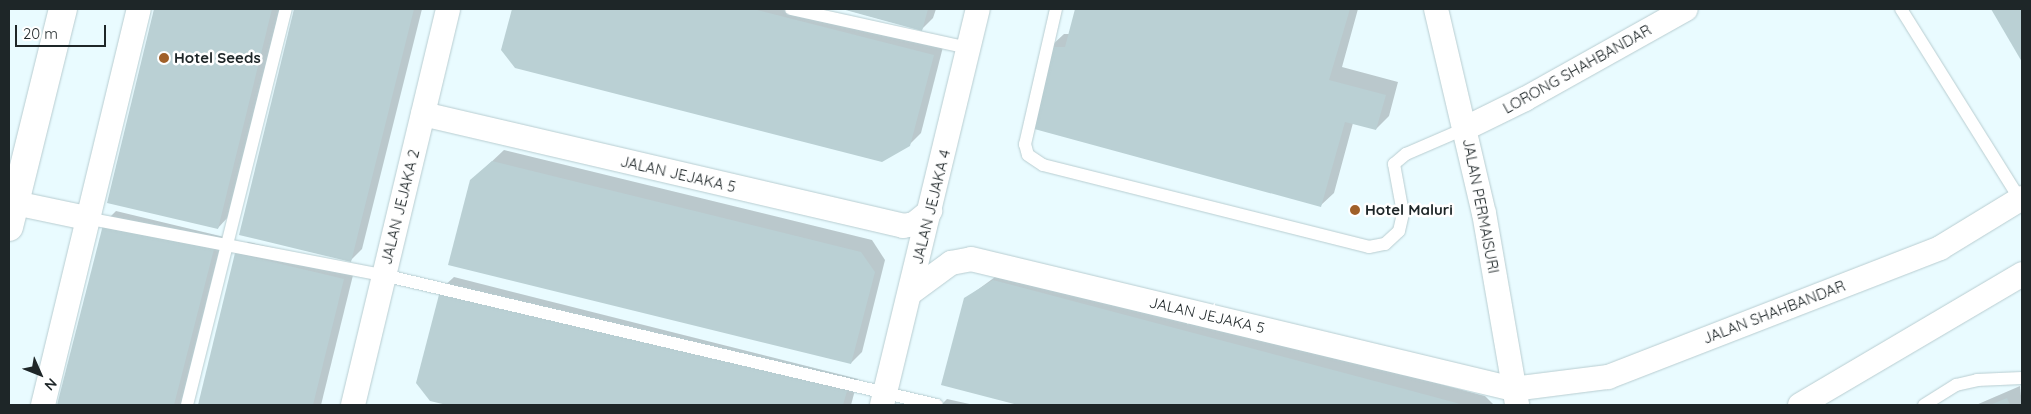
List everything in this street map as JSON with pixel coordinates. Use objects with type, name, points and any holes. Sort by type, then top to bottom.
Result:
[{"type":"street","points":[[63,9],[12,215],[86,218]]},
{"type":"street","points":[[42,405],[86,218],[139,9]]},
{"type":"street","name":"JALAN JEJAKA 2","points":[[353,405],[448,9]]},
{"type":"street","name":"JALAN JEJAKA 4","points":[[883,399],[978,9]]},
{"type":"street","name":"JALAN PERMAISURI","points":[[1436,9],[1466,128],[1484,213],[1515,397]]},
{"type":"street","name":"LORONG SHAHBANDAR","points":[[1466,128],[1525,99],[1686,9]]},
{"type":"street","name":"JALAN JEJAKA 5","points":[[423,114],[903,226],[914,224],[930,211]]},
{"type":"street","name":"JALAN SHAHBANDAR","points":[[1515,397],[1608,377],[1940,248],[2022,200]]},
{"type":"street","name":"JALAN JEJAKA 5","points":[[910,294],[952,263],[971,259],[1515,397]]},
{"type":"street","points":[[1800,405],[2022,274]]},
{"type":"lane","points":[[187,405],[225,245],[286,9]]},
{"type":"lane","points":[[791,9],[970,48]]},
{"type":"lane","points":[[1056,9],[1025,144],[1028,155],[1043,165],[1369,247],[1385,244],[1399,231],[1403,213],[1394,164],[1406,154],[1466,128]]},
{"type":"lane","points":[[1901,9],[2022,200]]},
{"type":"lane","points":[[86,218],[384,275],[883,399],[937,405]]},
{"type":"lane","points":[[1924,405],[1956,386],[1977,380],[2022,378]]},
{"type":"building","points":[[154,9],[272,9],[218,229],[107,203]]},
{"type":"building","points":[[294,9],[414,9],[351,262],[239,235]]},
{"type":"building","points":[[512,9],[753,9],[934,55],[910,146],[882,162],[515,68],[501,50]]},
{"type":"building","points":[[842,9],[928,9],[922,31]]},
{"type":"building","points":[[1075,9],[1350,9],[1329,80],[1386,95],[1376,130],[1345,122],[1321,207],[1027,127],[1049,47],[1065,47]]},
{"type":"building","points":[[1991,9],[2022,9],[2022,62]]},
{"type":"building","points":[[492,161],[861,252],[875,272],[851,364],[448,265],[470,180]]},
{"type":"building","points":[[104,221],[214,249],[174,405],[57,405]]},
{"type":"building","points":[[235,253],[344,279],[313,405],[198,405]]},
{"type":"building","points":[[993,280],[1464,405],[1018,405],[941,385],[964,298]]},
{"type":"building","points":[[441,287],[847,391],[843,405],[447,405],[430,401],[416,383]]},
{"type":"building","points":[[2007,398],[2010,405],[1990,405]]},
{"type":"place","name":"Hotel Seeds","points":[[164,58]]},
{"type":"place","name":"Hotel Maluri","points":[[1355,210]]}]
